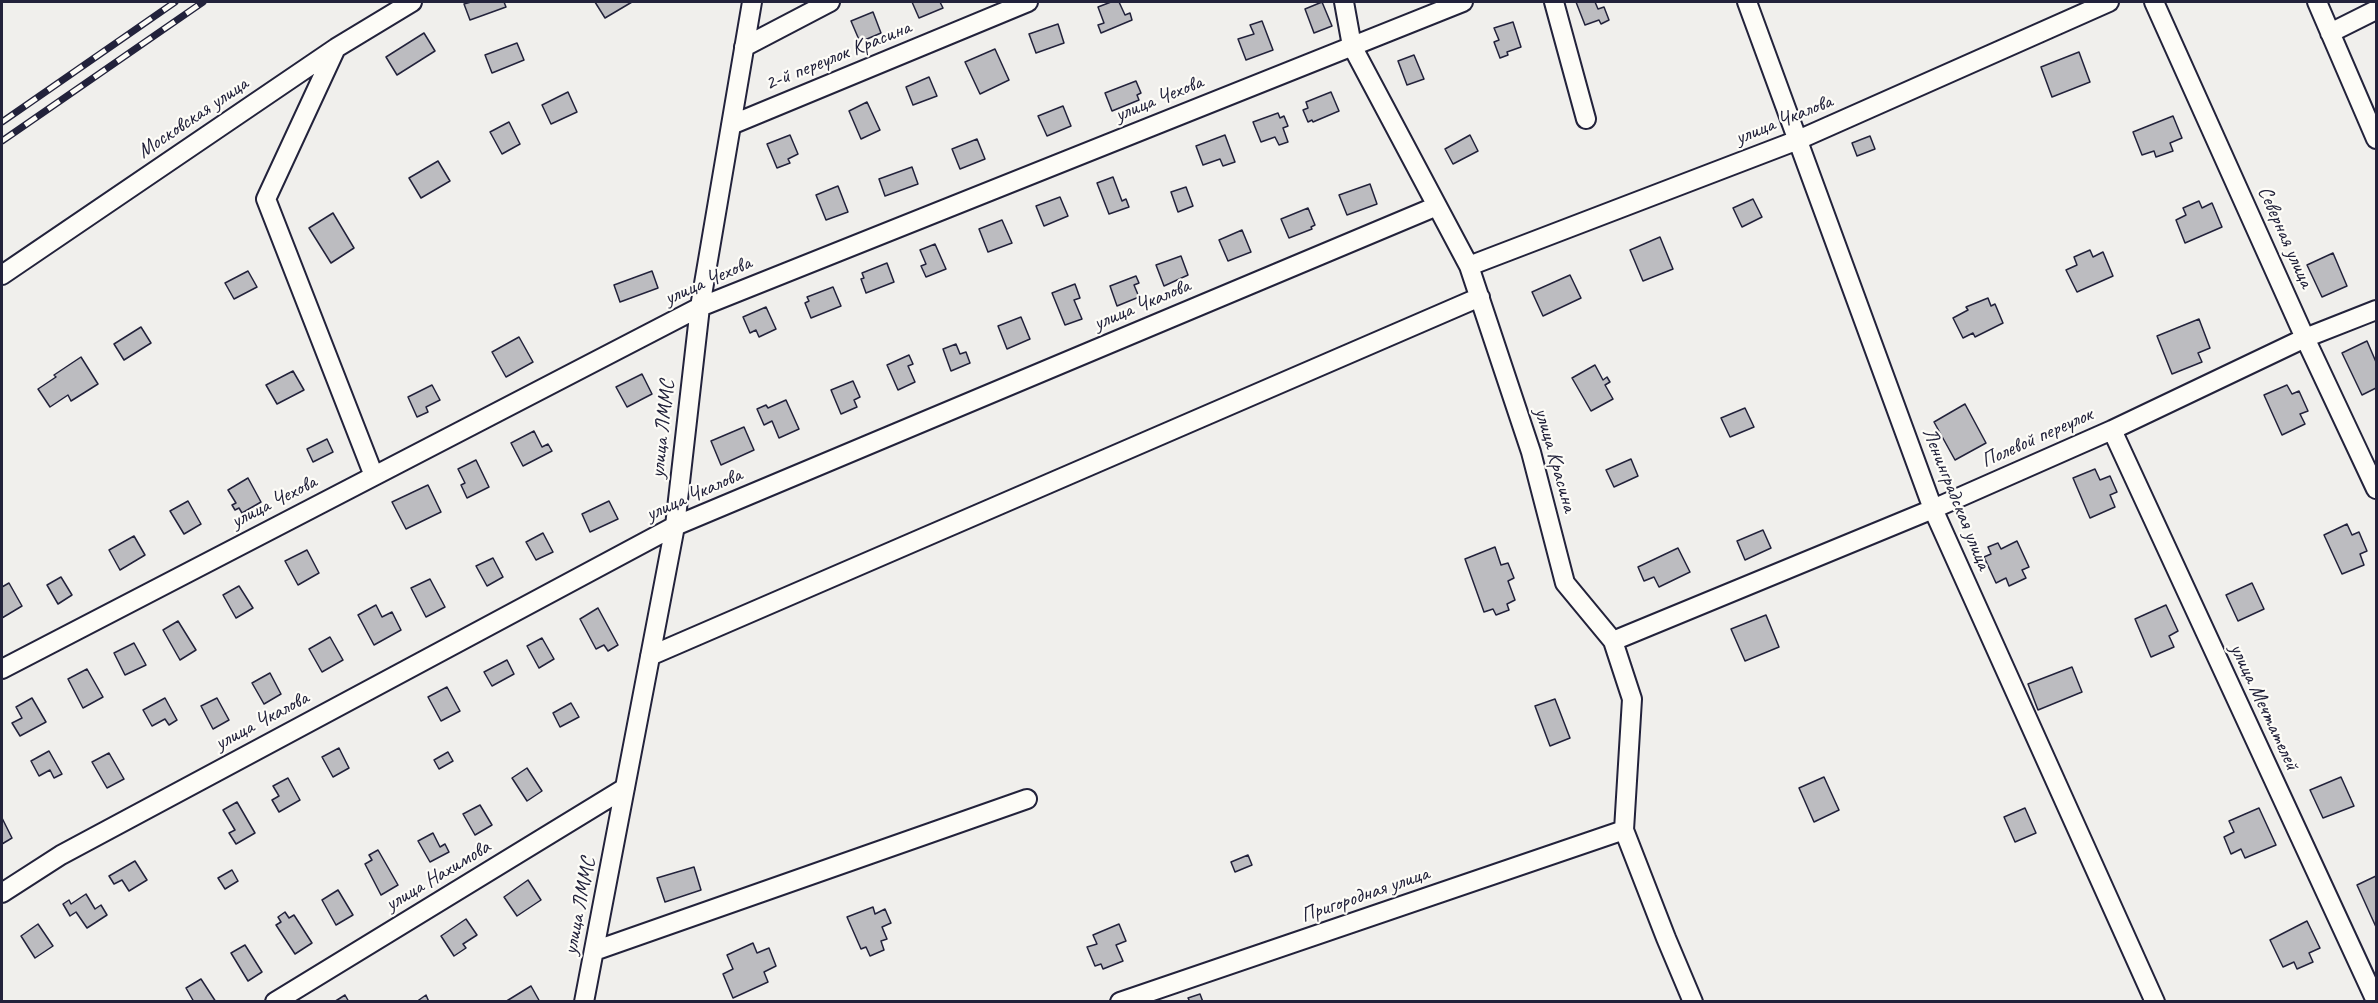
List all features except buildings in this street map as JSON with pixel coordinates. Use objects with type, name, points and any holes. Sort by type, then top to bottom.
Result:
[{"type":"street","name":"Московская улица","points":[[2,275],[336,48],[412,2]]},
{"type":"street","name":"улица ЛММС","points":[[584,1002],[675,526],[700,307],[752,2]]},
{"type":"street","points":[[744,47],[830,2]]},
{"type":"street","name":"2-й переулок Красина","points":[[731,124],[1028,2]]},
{"type":"street","name":"улица Красина","points":[[1344,2],[1352,46],[1469,266],[1531,452],[1564,583],[1613,641],[1632,699],[1624,830],[1665,938],[1693,1002]]},
{"type":"street","name":"улица Чехова","points":[[2,669],[700,307],[1463,2]]},
{"type":"street","points":[[1554,2],[1586,119]]},
{"type":"street","name":"Ленинградская улица","points":[[1747,2],[1933,509],[2155,1002]]},
{"type":"street","name":"улица Чкалова","points":[[1469,266],[1797,140],[2109,2]]},
{"type":"street","name":"Северная улица","points":[[2154,2],[2376,489]]},
{"type":"street","points":[[2317,2],[2376,140]]},
{"type":"street","points":[[2330,33],[2376,10]]},
{"type":"street","points":[[336,48],[266,199],[374,476]]},
{"type":"street","name":"улица Чкалова","points":[[2,893],[71,849],[675,526],[1437,206]]},
{"type":"street","points":[[650,656],[1480,297]]},
{"type":"street","name":"Полевой переулок","points":[[1613,641],[1933,509],[2112,430],[2306,338],[2376,310]]},
{"type":"street","name":"улица Мечтателей","points":[[2112,430],[2372,980],[2376,1001]]},
{"type":"street","name":"улица Нахимова","points":[[275,1002],[625,788]]},
{"type":"street","points":[[594,951],[1027,799]]},
{"type":"street","name":"Пригородная улица","points":[[1120,1002],[1624,830]]},
{"type":"railway","points":[[2,122],[175,2]]},
{"type":"railway","points":[[2,141],[203,2]]}]
